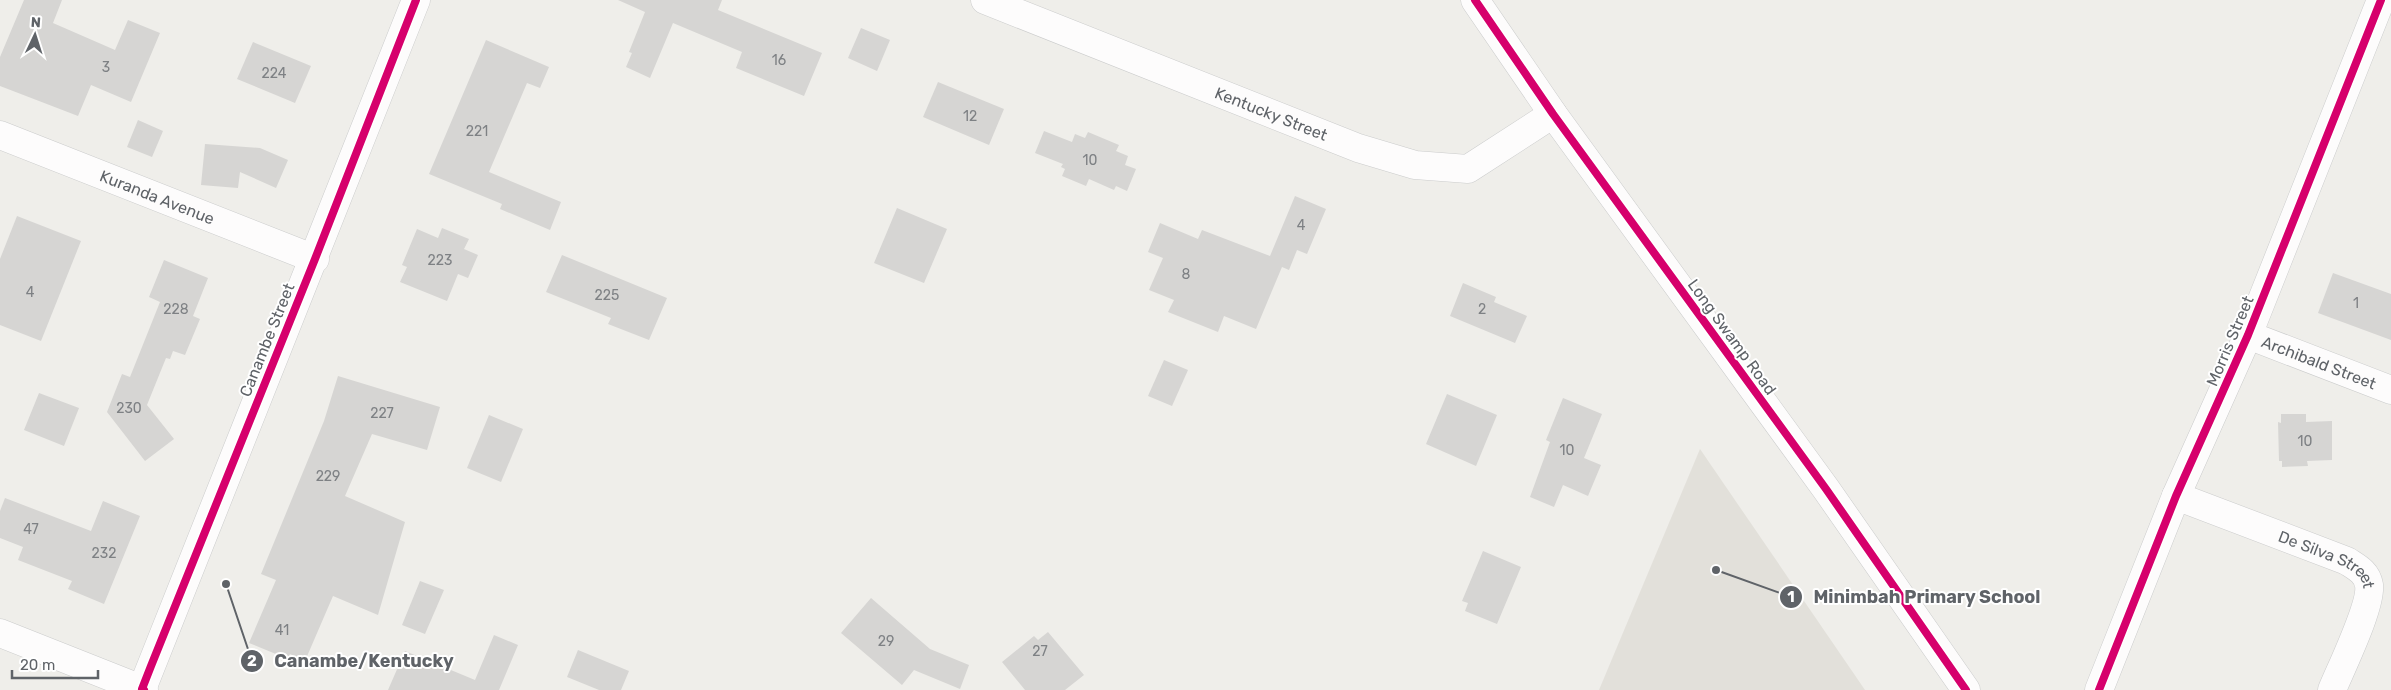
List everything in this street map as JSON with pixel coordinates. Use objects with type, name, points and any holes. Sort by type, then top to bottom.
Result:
[{"type":"street","name":"Canambe Street","points":[[143,690],[416,0]]},
{"type":"street","name":"Kentucky Street","points":[[985,0],[1358,148],[1415,165],[1468,169],[1553,114]]},
{"type":"street","name":"Long Swamp Road","points":[[1475,0],[1553,114],[1820,481],[1966,690]]},
{"type":"street","name":"Morris Street","points":[[2099,690],[2176,496],[2248,335],[2381,0]]},
{"type":"street","name":"Kuranda Avenue","points":[[0,135],[315,259]]},
{"type":"street","name":"Archibald Street","points":[[2248,335],[2391,390]]},
{"type":"street","name":"De Silva Street","points":[[2176,496],[2346,561],[2363,572],[2369,585],[2368,602],[2332,690]]},
{"type":"street","points":[[0,633],[143,690]]},
{"type":"shaded area","points":[[1700,449],[1865,690],[1599,690]]},
{"type":"building","points":[[24,0],[62,0],[53,23],[115,50],[128,20],[160,33],[131,102],[91,85],[78,116],[0,86],[0,57]]},
{"type":"building","points":[[618,0],[722,0],[718,10],[822,53],[804,96],[736,68],[742,52],[673,23],[650,78],[626,67],[632,53],[629,52],[645,12]]},
{"type":"building","points":[[861,28],[890,40],[877,71],[848,58]]},
{"type":"building","points":[[486,40],[549,67],[540,88],[527,83],[489,172],[561,202],[550,230],[500,209],[502,204],[429,174]]},
{"type":"building","points":[[253,42],[311,66],[295,103],[237,79]]},
{"type":"building","points":[[938,82],[1004,109],[989,145],[923,117]]},
{"type":"building","points":[[138,120],[163,131],[152,157],[127,147]]},
{"type":"building","points":[[1044,131],[1072,142],[1075,134],[1085,138],[1088,132],[1119,145],[1116,151],[1128,156],[1125,165],[1136,169],[1127,191],[1116,186],[1114,190],[1089,179],[1086,186],[1062,176],[1065,169],[1061,167],[1063,164],[1035,153]]},
{"type":"building","points":[[205,144],[260,148],[288,160],[276,188],[240,172],[238,188],[201,185]]},
{"type":"building","points":[[1295,196],[1326,209],[1307,254],[1297,250],[1289,270],[1282,267],[1256,329],[1224,316],[1218,332],[1168,312],[1174,300],[1149,290],[1163,258],[1148,252],[1160,223],[1198,239],[1202,230],[1270,256]]},
{"type":"building","points":[[897,208],[947,229],[924,283],[874,263]]},
{"type":"building","points":[[17,216],[81,241],[41,341],[0,325],[0,259]]},
{"type":"building","points":[[442,228],[469,239],[464,249],[478,255],[468,278],[458,274],[447,301],[400,282],[407,267],[402,265],[417,229],[438,238]]},
{"type":"building","points":[[562,255],[667,298],[649,340],[608,324],[611,318],[546,292]]},
{"type":"building","points":[[164,260],[208,278],[193,316],[200,319],[185,355],[173,351],[170,359],[166,358],[147,405],[174,439],[145,461],[107,412],[122,374],[130,377],[160,302],[149,297]]},
{"type":"building","points":[[2333,273],[2391,294],[2391,340],[2318,313]]},
{"type":"building","points":[[1463,283],[1496,297],[1494,302],[1527,316],[1515,343],[1450,316]]},
{"type":"building","points":[[1164,360],[1188,370],[1172,406],[1148,396]]},
{"type":"building","points":[[338,376],[440,407],[427,450],[372,434],[345,496],[405,522],[378,615],[333,596],[305,661],[290,654],[288,659],[249,643],[276,580],[261,574],[324,421]]},
{"type":"building","points":[[39,393],[79,408],[64,446],[24,430]]},
{"type":"building","points":[[1447,394],[1497,415],[1476,466],[1426,444]]},
{"type":"building","points":[[1563,398],[1602,414],[1584,458],[1601,465],[1588,496],[1563,485],[1554,507],[1530,497],[1550,442],[1546,440]]},
{"type":"building","points":[[2281,414],[2306,414],[2306,422],[2332,421],[2332,460],[2307,461],[2308,466],[2282,467],[2282,461],[2279,461],[2278,422],[2281,423]]},
{"type":"building","points":[[489,415],[523,429],[501,482],[467,468]]},
{"type":"building","points":[[5,498],[91,531],[103,501],[140,516],[104,604],[68,589],[72,581],[18,560],[23,547],[0,538],[0,511]]},
{"type":"building","points":[[1483,551],[1521,567],[1497,624],[1465,611],[1468,603],[1462,601]]},
{"type":"building","points":[[420,581],[444,590],[425,634],[402,625]]},
{"type":"building","points":[[871,598],[930,649],[969,665],[960,689],[914,670],[902,685],[841,633]]},
{"type":"building","points":[[1048,632],[1084,675],[1065,690],[1025,690],[1002,662],[1034,636],[1038,640]]},
{"type":"building","points":[[494,635],[518,645],[499,690],[388,690],[405,651],[475,680]]},
{"type":"building","points":[[578,650],[629,671],[621,690],[599,690],[567,677]]},
{"type":"cycle path","points":[[144,690],[142,689],[151,666],[315,259],[416,0]]},
{"type":"cycle path","points":[[1475,0],[1553,114],[1826,489],[1966,690]]},
{"type":"cycle path","points":[[2099,690],[2176,496],[2248,335],[2381,0]]},
{"type":"place","name":"Minimbah Primary School","points":[[1716,570]]},
{"type":"place","name":"Canambe/Kentucky","points":[[226,584]]}]
